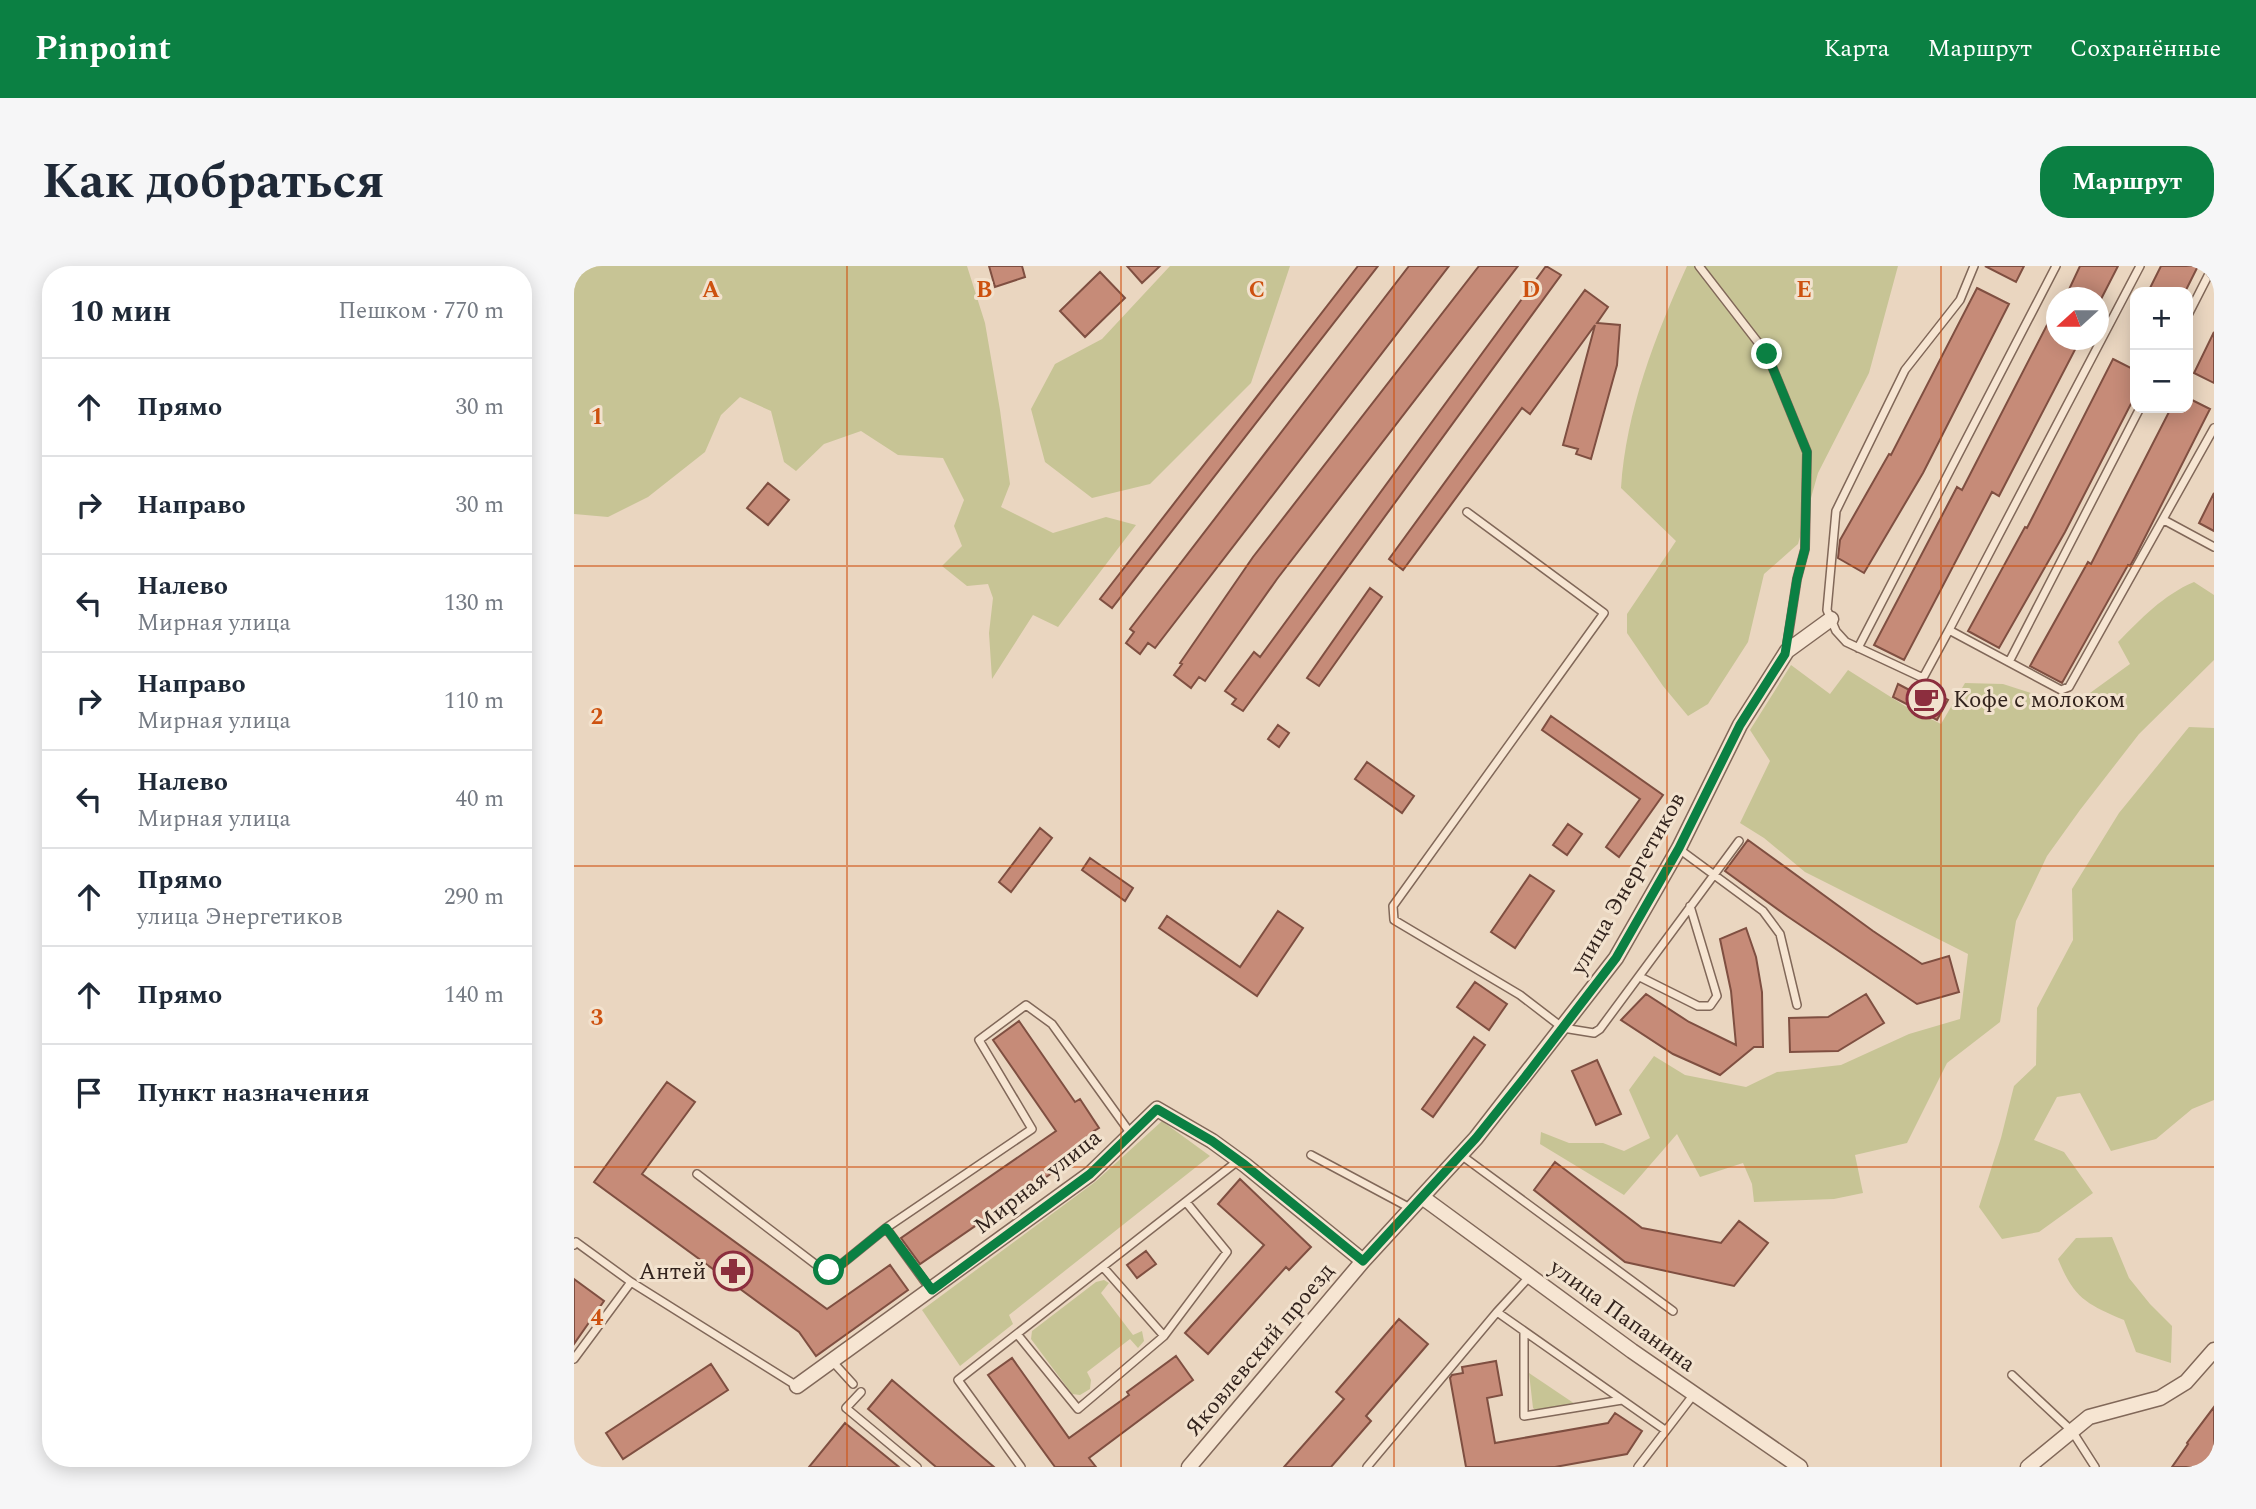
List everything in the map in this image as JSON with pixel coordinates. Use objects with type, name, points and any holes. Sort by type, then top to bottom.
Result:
[{"type":"street","name":"улица Энергетиков","points":[[1422,1197],[1460,1155],[1616,958],[1679,848],[1740,725],[1785,654],[1831,619]]},
{"type":"street","name":"Мирная улица","points":[[797,1386],[1090,1174],[1157,1109],[1239,1160],[1363,1261]]},
{"type":"street","points":[[1363,1261],[1422,1197]]},
{"type":"street","name":"улица Папанина","points":[[1422,1197],[1694,1394],[1800,1467]]},
{"type":"street","name":"Яковлевский проезд","points":[[1189,1467],[1363,1261]]},
{"type":"street","points":[[2028,1467],[2089,1417],[2160,1398],[2186,1382],[2214,1352]]},
{"type":"lane","points":[[1699,266],[1767,354],[1807,452],[1805,549],[1797,579],[1785,654]]},
{"type":"lane","points":[[1974,266],[1960,300],[1905,370],[1836,511],[1827,610],[1836,631],[1846,642],[1923,678],[2140,266]]},
{"type":"lane","points":[[1858,648],[2056,266]]},
{"type":"lane","points":[[2193,305],[2213,266]]},
{"type":"lane","points":[[2009,662],[2137,413]]},
{"type":"lane","points":[[1949,629],[2060,690],[2068,687],[2214,428]]},
{"type":"lane","points":[[1467,512],[1604,613],[1393,906],[1394,920],[1520,995],[1563,1028],[1597,1032],[1739,841]]},
{"type":"lane","points":[[2164,520],[2214,547]]},
{"type":"lane","points":[[1679,848],[1763,911],[1780,934],[1797,1005]]},
{"type":"lane","points":[[1640,976],[1698,1006],[1704,1007],[1714,1002],[1717,996],[1690,906]]},
{"type":"lane","points":[[696,1174],[823,1269],[838,1267],[886,1228],[1031,1129],[979,1041],[1026,1005],[1052,1024],[1132,1134]]},
{"type":"lane","points":[[1311,1155],[1412,1209]]},
{"type":"lane","points":[[1460,1155],[1673,1311]]},
{"type":"lane","points":[[1021,1467],[958,1380],[1239,1160]]},
{"type":"lane","points":[[1017,1334],[1078,1409],[1164,1336],[1227,1252],[1186,1202]]},
{"type":"lane","points":[[886,1228],[932,1290]]},
{"type":"lane","points":[[574,1245],[576,1242],[631,1282],[797,1386]]},
{"type":"lane","points":[[1103,1267],[1164,1336]]},
{"type":"lane","points":[[1367,1467],[1497,1311],[1530,1276]]},
{"type":"lane","points":[[574,1359],[631,1282]]},
{"type":"lane","points":[[1497,1311],[1665,1430]]},
{"type":"lane","points":[[1524,1331],[1524,1416],[1622,1400]]},
{"type":"lane","points":[[833,1362],[853,1384]]},
{"type":"lane","points":[[2012,1375],[2072,1431],[2095,1467]]},
{"type":"lane","points":[[861,1392],[846,1408],[917,1467]]},
{"type":"lane","points":[[1639,1467],[1694,1394]]},
{"type":"shaded area","points":[[574,266],[967,266],[985,323],[1000,410],[1010,484],[1001,507],[1053,533],[1106,517],[1136,525],[1058,627],[1033,615],[992,679],[989,633],[993,598],[988,584],[967,586],[942,566],[962,546],[954,526],[964,500],[943,458],[898,455],[861,431],[824,444],[796,471],[784,462],[771,411],[740,397],[721,415],[705,452],[648,497],[608,517],[574,514]]},
{"type":"shaded area","points":[[1170,266],[1290,266],[1251,383],[1150,484],[1092,498],[1045,462],[1031,409],[1055,364],[1102,339]]},
{"type":"shaded area","points":[[1687,266],[1898,266],[1869,373],[1818,473],[1798,544],[1764,574],[1748,642],[1708,704],[1688,716],[1663,686],[1627,633],[1627,614],[1676,541],[1621,488],[1629,431],[1644,374]]},
{"type":"shaded area","points":[[2194,582],[2214,595],[2214,660],[2139,734],[2047,856],[2016,921],[2000,1022],[1947,1063],[1907,1143],[1855,1155],[1863,1193],[1834,1199],[1754,1202],[1752,1184],[1743,1163],[1700,1177],[1677,1134],[1624,1195],[1540,1144],[1541,1132],[1569,1143],[1603,1143],[1624,1151],[1650,1138],[1629,1090],[1654,1056],[1685,1075],[1746,1087],[1777,1072],[1841,1065],[1909,1034],[1960,1019],[1968,954],[1805,872],[1764,838],[1740,823],[1770,761],[1750,730],[1791,665],[1830,694],[1848,670],[1905,706],[1941,724],[1965,683],[2003,684],[2072,706],[2130,664],[2118,642],[2162,601]]},
{"type":"shaded area","points":[[2189,727],[2214,728],[2214,1100],[2192,1109],[2156,1139],[2111,1151],[2080,1093],[2057,1097],[2034,1140],[2064,1152],[2093,1193],[2039,1232],[2002,1239],[1979,1207],[2014,1086],[2036,1065],[2037,1008],[2073,940],[2072,889],[2119,813]]},
{"type":"shaded area","points":[[1162,1121],[1210,1156],[1009,1315],[1013,1324],[960,1366],[922,1310],[1095,1182]]},
{"type":"shaded area","points":[[2112,1237],[2129,1278],[2172,1326],[2171,1363],[2136,1352],[2124,1320],[2083,1298],[2064,1272],[2058,1259],[2076,1238]]},
{"type":"shaded area","points":[[1104,1280],[1109,1283],[1101,1293],[1133,1335],[1142,1331],[1144,1341],[1138,1348],[1130,1339],[1087,1372],[1091,1380],[1090,1389],[1080,1395],[1072,1394],[1031,1339],[1032,1331],[1096,1282]]},
{"type":"shaded area","points":[[1529,1373],[1578,1406],[1539,1413],[1533,1408]]},
{"type":"building","points":[[989,266],[1022,266],[1025,277],[995,287]]},
{"type":"building","points":[[1127,266],[1160,266],[1142,283]]},
{"type":"building","points":[[1358,266],[1378,266],[1112,608],[1100,599]]},
{"type":"building","points":[[1409,266],[1449,266],[1155,648],[1148,643],[1140,654],[1126,643],[1134,632],[1130,629]]},
{"type":"building","points":[[1479,266],[1518,266],[1277,579],[1205,681],[1199,677],[1191,688],[1174,675],[1182,664],[1180,663],[1253,557]]},
{"type":"building","points":[[1546,266],[1561,275],[1243,711],[1232,704],[1236,699],[1225,691],[1254,652],[1260,657]]},
{"type":"building","points":[[1985,266],[2024,266],[2016,282]]},
{"type":"building","points":[[2080,266],[2118,266],[2107,287],[2070,287]]},
{"type":"building","points":[[2161,266],[2198,266],[2188,287],[2150,287]]},
{"type":"building","points":[[1100,272],[1125,298],[1085,337],[1060,311]]},
{"type":"building","points":[[1977,288],[2009,304],[1923,473],[1864,573],[1838,558],[1840,540],[1889,454],[1891,455]]},
{"type":"building","points":[[1585,290],[1608,307],[1597,323],[1620,325],[1617,365],[1591,459],[1576,454],[1578,449],[1563,445],[1595,325],[1530,414],[1522,408],[1403,570],[1389,559]]},
{"type":"building","points":[[2046,327],[2046,350],[2075,350],[1999,496],[1992,492],[1904,660],[1874,645],[1957,487],[1962,490]]},
{"type":"building","points":[[2214,332],[2214,383],[2194,373]]},
{"type":"building","points":[[2113,359],[2130,368],[2130,406],[2065,532],[1999,648],[1968,631],[2025,527],[2027,528]]},
{"type":"building","points":[[2193,400],[2210,409],[2135,557],[2062,683],[2030,666],[2088,562],[2091,564],[2168,413],[2193,413]]},
{"type":"building","points":[[768,483],[789,500],[768,525],[747,508]]},
{"type":"building","points":[[2214,493],[2214,531],[2199,523]]},
{"type":"building","points":[[1370,588],[1382,597],[1319,686],[1307,678]]},
{"type":"building","points":[[1898,684],[1919,695],[1928,689],[1948,700],[1937,720],[1893,697]]},
{"type":"building","points":[[1551,716],[1663,795],[1619,857],[1606,847],[1640,799],[1542,730]]},
{"type":"building","points":[[1278,725],[1289,733],[1279,747],[1268,739]]},
{"type":"building","points":[[1367,762],[1414,796],[1402,813],[1355,779]]},
{"type":"building","points":[[1568,824],[1582,834],[1567,855],[1553,845]]},
{"type":"building","points":[[1040,828],[1052,838],[1011,892],[999,882]]},
{"type":"building","points":[[1748,840],[1922,964],[1949,956],[1959,992],[1917,1004],[1787,916],[1725,871]]},
{"type":"building","points":[[1090,858],[1133,888],[1125,901],[1082,870]]},
{"type":"building","points":[[1530,875],[1554,891],[1515,948],[1491,932]]},
{"type":"building","points":[[1278,911],[1303,928],[1257,996],[1159,928],[1167,916],[1240,967]]},
{"type":"building","points":[[1746,928],[1756,957],[1762,992],[1763,1047],[1754,1047],[1720,1075],[1673,1054],[1621,1020],[1646,994],[1689,1022],[1736,1045],[1731,991],[1720,939]]},
{"type":"building","points":[[1475,982],[1507,1004],[1489,1030],[1457,1007]]},
{"type":"building","points":[[1866,994],[1884,1023],[1838,1051],[1790,1052],[1789,1018],[1828,1017]]},
{"type":"building","points":[[1019,1021],[1075,1102],[1080,1099],[1099,1128],[1094,1131],[1100,1140],[920,1264],[901,1238],[1056,1131],[993,1040]]},
{"type":"building","points":[[1474,1037],[1485,1045],[1433,1117],[1422,1109]]},
{"type":"building","points":[[1597,1060],[1621,1114],[1596,1125],[1572,1071]]},
{"type":"building","points":[[667,1082],[695,1102],[642,1174],[827,1309],[890,1265],[908,1290],[816,1356],[799,1332],[594,1182]]},
{"type":"building","points":[[1555,1162],[1642,1228],[1721,1243],[1739,1221],[1768,1243],[1734,1286],[1625,1262],[1534,1190]]},
{"type":"building","points":[[1240,1179],[1311,1247],[1289,1270],[1286,1267],[1208,1354],[1185,1333],[1264,1245],[1218,1204]]},
{"type":"building","points":[[1146,1251],[1156,1264],[1137,1278],[1127,1265]]},
{"type":"building","points":[[574,1279],[604,1301],[574,1344]]},
{"type":"building","points":[[1399,1319],[1428,1344],[1366,1416],[1371,1421],[1331,1467],[1284,1467],[1344,1399],[1336,1392]]},
{"type":"building","points":[[1176,1356],[1193,1380],[1089,1458],[1096,1467],[1055,1467],[988,1375],[1012,1358],[1069,1438],[1129,1395],[1127,1392]]},
{"type":"building","points":[[1496,1361],[1502,1395],[1487,1398],[1495,1443],[1608,1423],[1615,1413],[1642,1431],[1627,1454],[1555,1467],[1466,1467],[1450,1378],[1463,1373],[1462,1367]]},
{"type":"building","points":[[711,1364],[728,1390],[623,1459],[606,1433]]},
{"type":"building","points":[[892,1380],[994,1467],[936,1467],[868,1409]]},
{"type":"building","points":[[2214,1407],[2214,1467],[2172,1467],[2187,1443]]},
{"type":"building","points":[[845,1423],[899,1467],[809,1467]]},
{"type":"place","name":"Кофе с молоком","points":[[1926,699]]},
{"type":"place","name":"Антей","points":[[733,1271]]},
{"type":"route","points":[[829,1270],[838,1267],[886,1228],[932,1290],[1090,1174],[1157,1109],[1212,1141],[1245,1165],[1363,1261],[1476,1138],[1616,958],[1679,848],[1740,725],[1785,654],[1797,579],[1805,549],[1807,452],[1767,354]]}]
